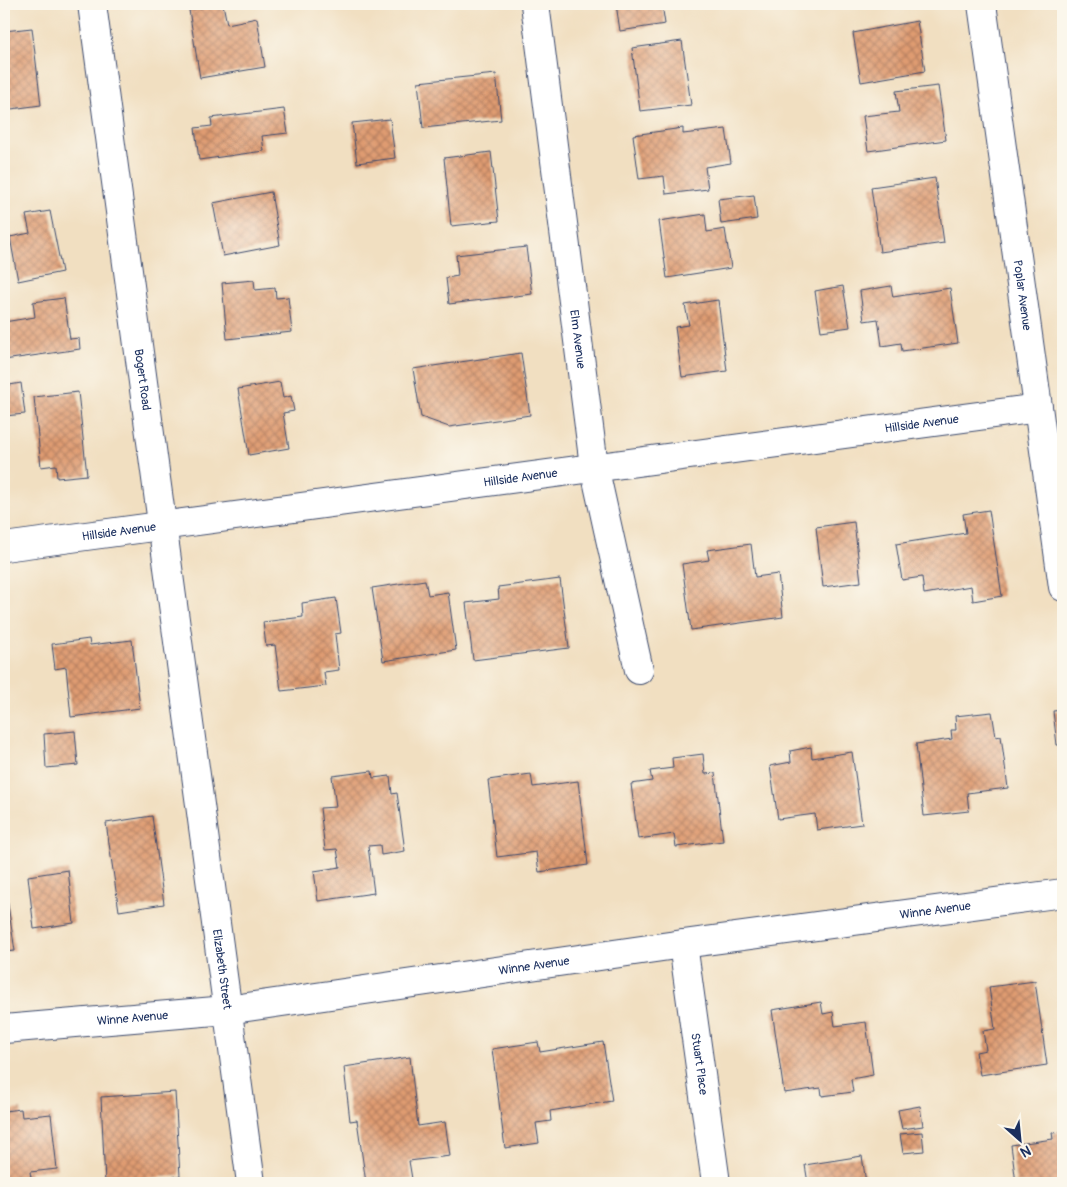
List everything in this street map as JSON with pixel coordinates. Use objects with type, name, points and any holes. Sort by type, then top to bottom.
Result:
[{"type":"street","name":"Bogert Road","points":[[92,4],[193,755]]},
{"type":"street","name":"Elm Avenue","points":[[535,4],[594,466],[639,670]]},
{"type":"street","name":"Poplar Avenue","points":[[982,4],[1063,587]]},
{"type":"street","name":"Hillside Avenue","points":[[4,547],[594,466],[1038,408]]},
{"type":"street","name":"Elizabeth Street","points":[[193,755],[252,1183]]},
{"type":"street","name":"Winne Avenue","points":[[4,1030],[227,1010],[683,944],[1063,893]]},
{"type":"street","name":"Stuart Place","points":[[683,944],[716,1183]]},
{"type":"building","points":[[223,4],[227,24],[257,18],[265,67],[200,78],[189,10]]},
{"type":"building","points":[[616,4],[662,4],[665,24],[620,31]]},
{"type":"building","points":[[917,21],[925,71],[861,82],[853,33]]},
{"type":"building","points":[[32,28],[41,105],[4,110],[4,31]]},
{"type":"building","points":[[682,41],[691,105],[640,111],[632,48]]},
{"type":"building","points":[[496,74],[501,120],[423,128],[418,82]]},
{"type":"building","points":[[938,86],[946,140],[868,151],[863,116],[899,112],[896,91]]},
{"type":"building","points":[[284,109],[288,133],[262,136],[264,151],[199,160],[195,128],[212,126],[211,118]]},
{"type":"building","points":[[390,119],[395,158],[357,163],[352,123]]},
{"type":"building","points":[[683,128],[683,134],[726,129],[731,163],[705,167],[708,189],[666,194],[664,176],[639,179],[633,135]]},
{"type":"building","points":[[491,152],[499,221],[451,226],[444,158]]},
{"type":"building","points":[[935,178],[944,243],[880,252],[871,187]]},
{"type":"building","points":[[271,192],[280,245],[223,256],[213,203]]},
{"type":"building","points":[[754,195],[757,219],[721,224],[718,199]]},
{"type":"building","points":[[50,211],[62,272],[18,281],[10,237],[30,233],[26,215]]},
{"type":"building","points":[[705,214],[707,232],[725,229],[731,268],[667,278],[659,221]]},
{"type":"building","points":[[526,247],[532,294],[449,304],[446,278],[458,276],[456,255]]},
{"type":"building","points":[[254,280],[255,290],[275,288],[276,298],[288,297],[292,332],[227,339],[222,283]]},
{"type":"building","points":[[843,286],[850,327],[821,331],[815,291]]},
{"type":"building","points":[[891,286],[893,297],[950,288],[958,343],[902,351],[901,343],[882,346],[878,319],[864,321],[860,291]]},
{"type":"building","points":[[64,298],[70,339],[79,338],[80,349],[4,360],[4,322],[35,317],[33,302]]},
{"type":"building","points":[[718,300],[727,371],[682,377],[675,327],[689,325],[685,305]]},
{"type":"building","points":[[521,353],[530,415],[449,427],[421,417],[413,369]]},
{"type":"building","points":[[280,382],[283,398],[291,396],[294,411],[283,413],[289,448],[249,455],[238,389]]},
{"type":"building","points":[[21,383],[25,414],[4,416],[4,386]]},
{"type":"building","points":[[78,392],[87,475],[57,478],[56,465],[41,467],[34,397]]},
{"type":"building","points":[[989,510],[1002,596],[973,601],[971,586],[924,594],[922,577],[902,580],[896,544],[966,533],[963,514]]},
{"type":"building","points":[[854,522],[861,582],[823,587],[816,527]]},
{"type":"building","points":[[751,544],[755,577],[778,574],[783,617],[691,630],[682,564],[709,560],[707,550]]},
{"type":"building","points":[[560,579],[569,648],[473,660],[466,603],[499,599],[498,587]]},
{"type":"building","points":[[425,580],[428,595],[448,592],[456,650],[383,661],[372,588]]},
{"type":"building","points":[[336,598],[341,633],[335,634],[339,670],[324,672],[326,686],[281,691],[275,645],[266,646],[263,622],[303,617],[302,603]]},
{"type":"building","points":[[89,639],[90,645],[132,640],[140,708],[71,717],[66,667],[55,669],[52,644]]},
{"type":"building","points":[[1063,710],[1063,745],[1057,745],[1053,711]]},
{"type":"building","points":[[992,712],[996,737],[1001,736],[1008,788],[967,793],[969,811],[924,816],[916,744],[952,739],[951,730],[956,730],[955,716]]},
{"type":"building","points":[[75,731],[78,765],[46,768],[44,734]]},
{"type":"building","points":[[811,747],[812,758],[852,752],[862,824],[817,830],[815,814],[778,819],[770,766],[791,762],[790,751]]},
{"type":"building","points":[[703,754],[705,774],[715,773],[723,841],[676,847],[674,834],[638,839],[631,784],[652,781],[650,771],[673,768],[672,758]]},
{"type":"building","points":[[372,771],[373,778],[390,776],[392,794],[397,793],[405,851],[381,855],[380,845],[368,846],[374,893],[318,901],[314,871],[340,867],[337,849],[325,850],[320,808],[336,807],[332,776]]},
{"type":"building","points":[[531,774],[533,787],[578,781],[588,865],[539,872],[536,852],[497,857],[488,780]]},
{"type":"building","points":[[152,816],[164,904],[119,911],[106,823]]},
{"type":"building","points":[[68,870],[74,923],[34,929],[28,876]]},
{"type":"building","points":[[4,879],[15,951],[4,952]]},
{"type":"building","points":[[1035,981],[1047,1065],[980,1075],[976,1052],[986,1050],[983,1031],[995,1029],[989,987]]},
{"type":"building","points":[[821,1002],[823,1014],[833,1012],[835,1026],[866,1022],[873,1075],[851,1079],[853,1092],[822,1096],[821,1088],[784,1093],[772,1010]]},
{"type":"building","points":[[538,1042],[540,1052],[603,1042],[612,1101],[550,1111],[551,1121],[536,1123],[539,1143],[505,1148],[492,1049]]},
{"type":"building","points":[[410,1057],[418,1126],[445,1122],[450,1156],[409,1161],[412,1179],[366,1183],[357,1120],[350,1121],[344,1067]]},
{"type":"building","points":[[175,1092],[180,1176],[147,1178],[147,1183],[105,1183],[101,1097]]},
{"type":"building","points":[[920,1106],[923,1126],[902,1129],[898,1110]]},
{"type":"building","points":[[21,1109],[22,1117],[51,1114],[57,1169],[30,1172],[32,1183],[4,1183],[4,1111]]},
{"type":"building","points":[[922,1132],[924,1151],[903,1153],[900,1134]]},
{"type":"building","points":[[1063,1132],[1063,1183],[1016,1183],[1011,1145],[1053,1139],[1052,1133]]},
{"type":"building","points":[[862,1156],[866,1183],[808,1183],[805,1165]]}]
